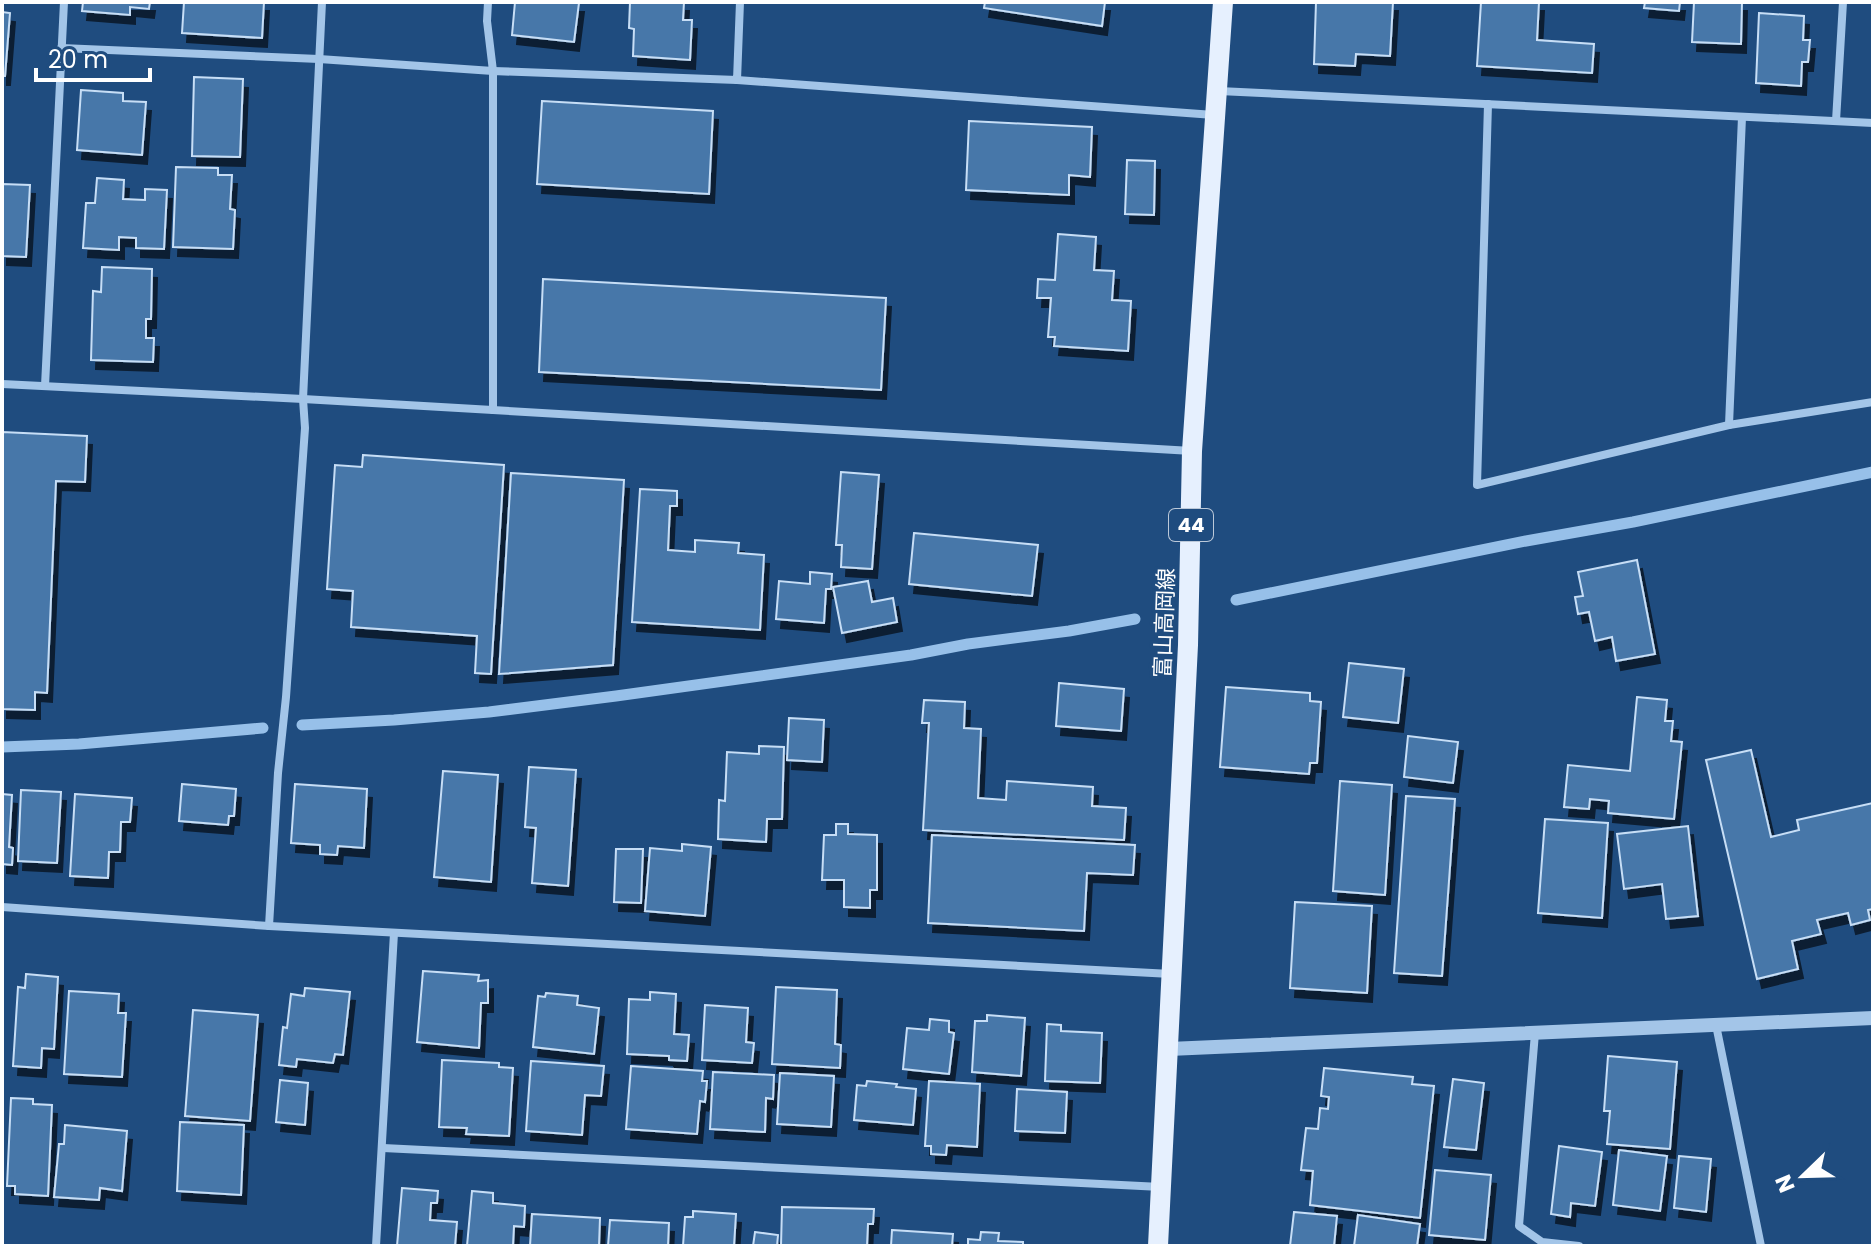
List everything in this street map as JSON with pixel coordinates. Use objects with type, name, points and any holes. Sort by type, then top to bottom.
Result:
[{"type":"main road","name":"富山高岡線","points":[[1158,1246],[1188,645],[1192,451],[1223,2]]},
{"type":"street","points":[[45,386],[64,2]]},
{"type":"street","points":[[269,926],[305,428],[303,399],[322,2]]},
{"type":"street","points":[[488,2],[493,71],[493,410]]},
{"type":"street","points":[[737,80],[740,2]]},
{"type":"street","points":[[1836,121],[1843,2]]},
{"type":"street","points":[[61,48],[319,59],[493,71],[737,80],[1214,115]]},
{"type":"street","points":[[1217,91],[1873,123]]},
{"type":"street","points":[[1488,104],[1477,485],[1729,425],[1873,402]]},
{"type":"street","points":[[1729,425],[1742,117]]},
{"type":"street","points":[[2,384],[1192,451]]},
{"type":"street","points":[[2,907],[269,926],[1172,974]]},
{"type":"street","points":[[376,1246],[394,933]]},
{"type":"street","points":[[1169,1049],[1873,1018]]},
{"type":"street","points":[[1716,1025],[1761,1246]]},
{"type":"street","points":[[1535,1033],[1519,1226],[1542,1242],[1579,1246]]},
{"type":"street","points":[[383,1148],[1161,1187]]},
{"type":"building","points":[[83,2],[150,2],[149,9],[130,7],[130,15],[82,11]]},
{"type":"building","points":[[184,2],[264,2],[262,38],[182,33]]},
{"type":"building","points":[[515,2],[579,3],[574,42],[512,35]]},
{"type":"building","points":[[630,2],[684,2],[683,20],[692,20],[690,60],[633,56],[634,29],[629,28]]},
{"type":"building","points":[[985,2],[1105,2],[1102,26],[984,8]]},
{"type":"building","points":[[1316,2],[1393,2],[1390,56],[1356,54],[1355,66],[1314,64]]},
{"type":"building","points":[[1481,2],[1539,2],[1537,40],[1594,44],[1592,73],[1477,66]]},
{"type":"building","points":[[1645,2],[1680,2],[1679,11],[1644,8]]},
{"type":"building","points":[[1694,2],[1742,2],[1741,44],[1692,42]]},
{"type":"building","points":[[2,12],[10,13],[5,76],[2,76]]},
{"type":"building","points":[[1759,13],[1804,16],[1803,40],[1810,40],[1808,62],[1802,62],[1801,86],[1756,83]]},
{"type":"building","points":[[194,77],[243,79],[240,157],[192,156]]},
{"type":"building","points":[[81,90],[123,93],[123,101],[146,102],[142,155],[77,150]]},
{"type":"building","points":[[542,101],[713,111],[709,194],[537,184]]},
{"type":"building","points":[[969,121],[1092,127],[1090,177],[1069,175],[1069,195],[966,190]]},
{"type":"building","points":[[1127,160],[1155,161],[1154,215],[1125,214]]},
{"type":"building","points":[[176,167],[218,168],[218,175],[232,175],[230,209],[235,210],[233,249],[173,247]]},
{"type":"building","points":[[97,178],[124,180],[123,199],[145,200],[145,189],[167,190],[164,249],[136,248],[136,238],[119,237],[119,250],[83,248],[86,203],[95,203]]},
{"type":"building","points":[[2,184],[30,185],[26,257],[2,256]]},
{"type":"building","points":[[1058,234],[1096,237],[1094,270],[1114,271],[1112,300],[1131,301],[1128,351],[1054,346],[1055,337],[1048,337],[1051,298],[1037,298],[1038,279],[1055,280]]},
{"type":"building","points":[[102,267],[152,269],[151,319],[146,319],[146,338],[154,338],[153,362],[91,360],[93,291],[101,292]]},
{"type":"building","points":[[543,279],[886,298],[881,390],[539,372]]},
{"type":"building","points":[[2,432],[87,436],[85,482],[56,481],[47,693],[35,692],[35,710],[2,709]]},
{"type":"building","points":[[363,455],[504,465],[491,674],[475,673],[477,636],[351,627],[353,591],[327,589],[335,465],[362,467]]},
{"type":"building","points":[[841,472],[879,475],[872,569],[841,567],[842,545],[836,545]]},
{"type":"building","points":[[511,473],[624,480],[613,665],[499,674]]},
{"type":"building","points":[[640,489],[677,491],[677,506],[670,506],[668,550],[695,552],[695,540],[739,543],[738,553],[764,555],[760,630],[632,622]]},
{"type":"building","points":[[914,533],[1038,545],[1032,596],[909,584]]},
{"type":"building","points":[[1637,560],[1655,654],[1616,661],[1612,637],[1595,641],[1589,612],[1578,614],[1575,597],[1583,596],[1578,572]]},
{"type":"building","points":[[810,572],[832,574],[831,589],[826,589],[824,623],[776,619],[779,581],[810,584]]},
{"type":"building","points":[[868,581],[872,602],[893,598],[897,622],[842,633],[833,587]]},
{"type":"building","points":[[1349,663],[1404,669],[1398,723],[1343,717]]},
{"type":"building","points":[[1059,683],[1124,689],[1121,731],[1056,726]]},
{"type":"building","points":[[1226,687],[1310,693],[1310,701],[1321,702],[1317,763],[1310,763],[1309,774],[1220,767]]},
{"type":"building","points":[[1637,697],[1667,700],[1665,721],[1673,721],[1671,741],[1682,742],[1674,819],[1608,813],[1609,801],[1590,799],[1589,809],[1564,807],[1568,765],[1630,771]]},
{"type":"building","points":[[924,700],[965,702],[964,728],[981,729],[978,798],[1006,800],[1007,781],[1093,787],[1092,806],[1126,808],[1124,840],[923,830],[929,723],[922,723]]},
{"type":"building","points":[[789,718],[824,720],[822,762],[787,760]]},
{"type":"building","points":[[1408,736],[1458,742],[1453,783],[1404,777]]},
{"type":"building","points":[[759,746],[784,747],[782,819],[767,819],[766,842],[718,839],[719,800],[725,801],[727,752],[759,754]]},
{"type":"building","points":[[1751,750],[1771,837],[1799,830],[1797,820],[1873,803],[1873,909],[1868,910],[1870,920],[1851,925],[1848,913],[1817,920],[1821,934],[1792,941],[1798,969],[1757,979],[1706,760]]},
{"type":"building","points":[[529,767],[576,770],[568,886],[532,883],[536,828],[525,827]]},
{"type":"building","points":[[443,771],[498,775],[491,882],[434,877]]},
{"type":"building","points":[[1340,781],[1392,785],[1385,895],[1333,891]]},
{"type":"building","points":[[182,784],[236,789],[234,816],[229,816],[228,825],[179,821]]},
{"type":"building","points":[[295,784],[367,789],[364,848],[338,846],[337,855],[320,854],[320,845],[291,843]]},
{"type":"building","points":[[21,790],[61,792],[57,863],[18,861]]},
{"type":"building","points":[[2,794],[12,795],[9,847],[13,848],[12,865],[2,864]]},
{"type":"building","points":[[75,794],[132,798],[130,822],[121,822],[120,852],[109,852],[108,878],[70,876]]},
{"type":"building","points":[[1406,796],[1455,799],[1442,976],[1394,973]]},
{"type":"building","points":[[1545,819],[1608,823],[1602,918],[1538,913]]},
{"type":"building","points":[[836,824],[848,824],[848,834],[877,835],[877,890],[870,890],[870,908],[844,907],[844,880],[822,880],[824,835],[836,835]]},
{"type":"building","points":[[1688,826],[1698,916],[1666,919],[1662,884],[1624,889],[1617,834]]},
{"type":"building","points":[[932,835],[1135,845],[1133,875],[1087,873],[1084,931],[928,923]]},
{"type":"building","points":[[682,844],[711,847],[705,916],[645,911],[650,848],[682,851]]},
{"type":"building","points":[[616,849],[643,849],[641,903],[614,902]]},
{"type":"building","points":[[1295,902],[1372,906],[1367,993],[1290,988]]},
{"type":"building","points":[[423,971],[479,975],[478,981],[488,980],[488,1003],[481,1003],[479,1048],[417,1042]]},
{"type":"building","points":[[26,974],[58,977],[54,1049],[42,1048],[41,1068],[13,1066],[18,987],[25,988]]},
{"type":"building","points":[[776,987],[837,990],[835,1044],[841,1045],[840,1068],[772,1064]]},
{"type":"building","points":[[305,988],[350,992],[343,1055],[335,1054],[333,1063],[297,1059],[296,1067],[279,1065],[291,994],[304,996]]},
{"type":"building","points":[[69,991],[119,994],[118,1013],[126,1013],[122,1077],[64,1074]]},
{"type":"building","points":[[650,992],[676,994],[674,1034],[689,1035],[687,1061],[669,1060],[669,1056],[627,1054],[629,999],[650,1000]]},
{"type":"building","points":[[546,993],[578,996],[577,1005],[599,1008],[594,1054],[533,1047],[538,996],[545,997]]},
{"type":"building","points":[[705,1005],[748,1008],[746,1042],[754,1043],[752,1063],[702,1060]]},
{"type":"building","points":[[193,1010],[258,1015],[250,1121],[185,1116]]},
{"type":"building","points":[[987,1015],[1025,1018],[1021,1076],[972,1072],[975,1021],[987,1021]]},
{"type":"building","points":[[930,1019],[949,1021],[949,1032],[954,1033],[949,1074],[903,1069],[907,1028],[929,1030]]},
{"type":"building","points":[[1047,1024],[1061,1025],[1061,1031],[1102,1033],[1100,1083],[1045,1081]]},
{"type":"building","points":[[1608,1056],[1677,1062],[1670,1149],[1607,1144],[1610,1111],[1604,1111]]},
{"type":"building","points":[[442,1060],[499,1063],[499,1067],[513,1068],[509,1136],[466,1134],[467,1128],[439,1127]]},
{"type":"building","points":[[531,1061],[604,1066],[601,1096],[585,1095],[582,1135],[526,1131]]},
{"type":"building","points":[[631,1066],[703,1071],[702,1081],[707,1081],[705,1102],[700,1101],[697,1134],[626,1129]]},
{"type":"building","points":[[1324,1068],[1413,1077],[1412,1084],[1434,1086],[1420,1218],[1310,1205],[1313,1171],[1301,1170],[1306,1128],[1318,1129],[1320,1108],[1328,1109],[1329,1097],[1321,1096]]},
{"type":"building","points":[[713,1072],[774,1075],[773,1099],[766,1098],[765,1132],[710,1129]]},
{"type":"building","points":[[780,1073],[834,1076],[831,1127],[777,1124]]},
{"type":"building","points":[[1453,1079],[1484,1083],[1476,1150],[1444,1147]]},
{"type":"building","points":[[280,1080],[308,1083],[305,1125],[276,1122]]},
{"type":"building","points":[[867,1081],[916,1089],[913,1125],[854,1120],[857,1085],[866,1086]]},
{"type":"building","points":[[929,1081],[980,1084],[977,1147],[947,1145],[946,1155],[931,1154],[931,1146],[925,1146]]},
{"type":"building","points":[[1017,1089],[1067,1092],[1065,1133],[1015,1131]]},
{"type":"building","points":[[11,1098],[33,1099],[33,1104],[52,1105],[48,1196],[15,1194],[15,1186],[7,1186]]},
{"type":"building","points":[[180,1122],[244,1125],[241,1195],[177,1191]]},
{"type":"building","points":[[65,1125],[127,1131],[122,1191],[100,1188],[99,1200],[54,1197],[59,1144],[64,1144]]},
{"type":"building","points":[[1559,1146],[1602,1152],[1595,1206],[1571,1203],[1570,1217],[1551,1214]]},
{"type":"building","points":[[1619,1150],[1667,1156],[1660,1211],[1613,1205]]},
{"type":"building","points":[[1679,1156],[1711,1159],[1706,1212],[1674,1208]]},
{"type":"building","points":[[1435,1170],[1491,1175],[1485,1240],[1429,1235]]},
{"type":"building","points":[[402,1188],[438,1191],[437,1203],[431,1203],[430,1220],[457,1222],[455,1246],[397,1246]]},
{"type":"building","points":[[472,1191],[493,1193],[493,1203],[525,1206],[524,1227],[514,1226],[513,1246],[467,1246]]},
{"type":"building","points":[[782,1207],[874,1209],[873,1224],[868,1224],[867,1246],[781,1246]]},
{"type":"building","points":[[693,1211],[736,1214],[734,1246],[683,1246],[685,1217],[693,1217]]},
{"type":"building","points":[[1294,1212],[1337,1216],[1334,1246],[1290,1246]]},
{"type":"building","points":[[532,1214],[600,1218],[599,1246],[530,1246]]},
{"type":"building","points":[[1358,1215],[1420,1224],[1417,1246],[1354,1246]]},
{"type":"building","points":[[610,1220],[669,1223],[668,1246],[608,1246]]},
{"type":"building","points":[[892,1230],[953,1234],[952,1246],[891,1246]]},
{"type":"building","points":[[755,1232],[778,1235],[777,1246],[753,1246]]},
{"type":"building","points":[[981,1232],[999,1233],[998,1241],[1023,1242],[1023,1246],[968,1246],[968,1239],[980,1240]]},
{"type":"waterway","points":[[1236,600],[1873,472]]},
{"type":"waterway","points":[[302,725],[489,712],[616,696],[911,655],[1135,619]]},
{"type":"waterway","points":[[2,747],[79,744],[263,728]]}]
